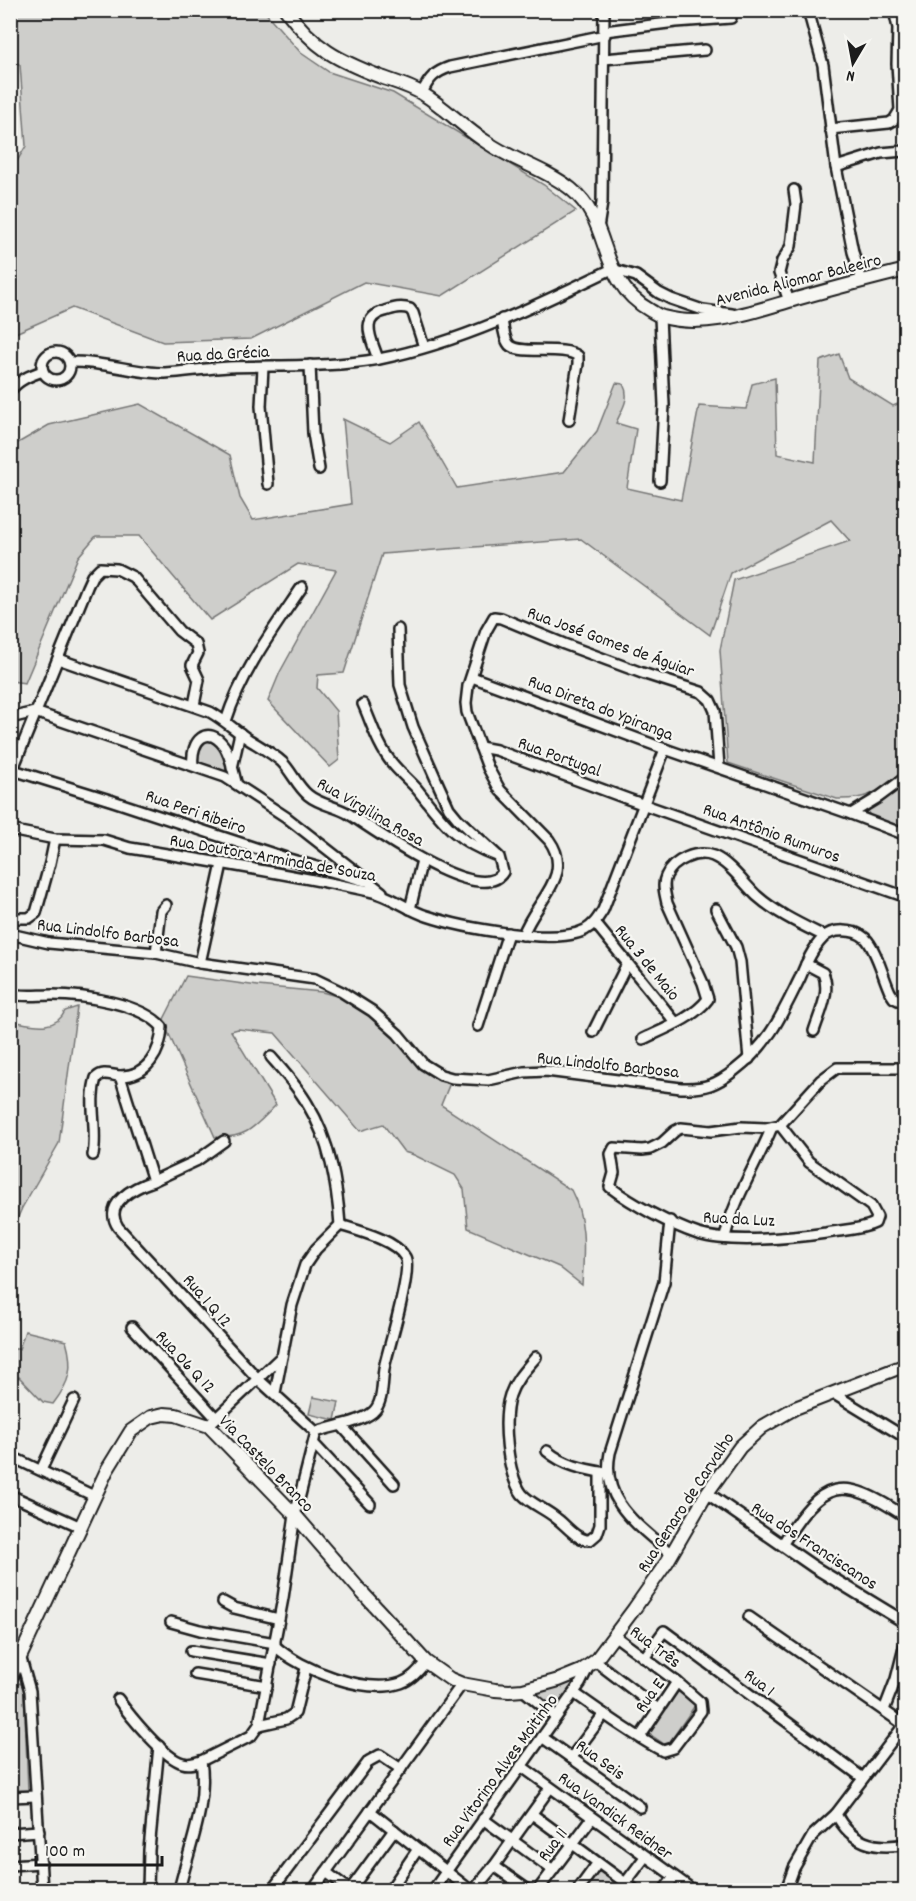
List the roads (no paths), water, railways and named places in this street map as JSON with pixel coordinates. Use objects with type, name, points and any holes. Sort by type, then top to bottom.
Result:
[{"type":"main road","name":"Avenida Aliomar Baleeiro","points":[[286,10],[302,31],[330,55],[422,93],[489,144],[569,188],[585,201],[598,228],[612,269],[626,292],[635,302],[657,318],[708,321],[740,315],[906,270]]},
{"type":"main road","name":"Rua Genaro de Carvalho","points":[[592,1664],[615,1636],[671,1554],[707,1493],[749,1437],[778,1417],[906,1365]]},
{"type":"main road","name":"Via Castelo Branco","points":[[10,1679],[94,1496],[121,1446],[131,1431],[141,1422],[164,1414],[212,1422],[426,1662],[450,1679],[462,1684],[495,1690],[523,1690],[559,1680],[592,1664]]},
{"type":"street","points":[[598,228],[602,203],[604,10]]},
{"type":"street","points":[[808,10],[823,65],[836,167],[862,281]]},
{"type":"street","points":[[830,129],[889,123],[897,116],[900,110],[897,64],[898,28],[894,10]]},
{"type":"street","points":[[422,93],[435,73],[450,67],[605,33],[676,22],[731,18]]},
{"type":"street","points":[[604,59],[705,50]]},
{"type":"street","points":[[836,167],[881,153],[904,151]]},
{"type":"street","points":[[789,301],[779,273],[782,261],[791,246],[796,204],[794,190]]},
{"type":"street","points":[[612,269],[636,276],[660,293],[702,310],[740,315]]},
{"type":"street","name":"Rua da Grécia","points":[[70,362],[92,362],[163,373],[219,367],[352,363],[378,359],[424,347],[541,304],[612,269]]},
{"type":"street","points":[[660,293],[657,318],[663,405],[660,481]]},
{"type":"street","points":[[378,359],[368,326],[372,317],[384,311],[398,308],[410,309],[424,347]]},
{"type":"street","points":[[501,319],[508,344],[515,349],[564,350],[578,356],[579,364],[569,420]]},
{"type":"street","points":[[51,352],[65,354],[70,362],[70,372],[63,379],[52,380],[43,371],[42,362],[51,352]]},
{"type":"street","points":[[310,365],[313,433],[319,469]]},
{"type":"street","points":[[263,367],[261,406],[268,484]]},
{"type":"street","points":[[10,391],[14,385],[43,371]]},
{"type":"street","points":[[11,772],[89,581],[103,567],[123,570],[133,577],[179,631],[198,648],[192,665],[199,681],[194,705]]},
{"type":"street","points":[[226,721],[234,696],[255,658],[302,587]]},
{"type":"street","name":"Rua José Gomes de Águiar","points":[[472,677],[490,622],[494,617],[501,618],[564,645],[701,692],[710,700],[715,711],[719,768]]},
{"type":"street","points":[[398,629],[400,685],[413,727],[439,786],[449,808],[458,819],[499,857]]},
{"type":"street","name":"Rua Virgilina Rosa","points":[[58,659],[194,705],[226,721],[282,762],[307,794],[320,802],[347,813],[422,860],[461,877],[486,883],[498,878],[503,872],[499,857],[473,846],[434,812],[386,754],[363,704]]},
{"type":"street","points":[[472,677],[466,703],[470,722],[500,790],[549,840],[559,858],[555,880],[531,917],[523,935]]},
{"type":"street","name":"Rua Direta do Ypiranga","points":[[472,677],[906,836]]},
{"type":"street","points":[[10,718],[35,712],[193,765],[236,782],[286,817],[384,893]]},
{"type":"street","points":[[232,768],[240,733]]},
{"type":"street","points":[[193,765],[192,749],[196,742],[208,736],[217,739],[224,746],[236,782]]},
{"type":"street","name":"Rua Portugal","points":[[480,747],[496,750],[628,799]]},
{"type":"street","points":[[595,923],[603,910],[665,749]]},
{"type":"street","name":"Rua Peri Ribeiro","points":[[11,772],[370,883]]},
{"type":"street","points":[[851,814],[906,777]]},
{"type":"street","name":"Rua Antônio Rumuros","points":[[628,799],[906,897]]},
{"type":"street","name":"Rua Doutora Arminda de Souza","points":[[11,830],[55,839],[104,840],[130,849],[384,893],[410,909],[444,921],[508,933],[562,936],[585,930],[595,923]]},
{"type":"street","points":[[10,918],[29,918],[36,913],[55,839]]},
{"type":"street","name":"Rua Lindolfo Barbosa","points":[[10,934],[61,945],[156,953],[200,963],[305,977],[327,984],[356,1000],[386,1022],[418,1060],[429,1069],[452,1078],[488,1080],[534,1071],[653,1086],[697,1089],[718,1082],[749,1059],[770,1035],[806,964],[824,936],[767,904],[719,859],[705,854],[688,857],[666,876],[665,892],[708,999],[702,1006],[676,1023],[643,1039]]},
{"type":"street","points":[[410,909],[422,860]]},
{"type":"street","points":[[200,963],[222,864]]},
{"type":"street","points":[[156,953],[161,911],[166,905]]},
{"type":"street","points":[[716,909],[736,947],[740,962],[749,1059]]},
{"type":"street","name":"Rua 3 de Maio","points":[[595,923],[676,1023]]},
{"type":"street","points":[[824,936],[844,931],[865,938],[872,947],[890,992],[894,998],[906,1004]]},
{"type":"street","points":[[478,1026],[508,933]]},
{"type":"street","points":[[593,1032],[627,964]]},
{"type":"street","points":[[806,964],[823,973],[826,984],[826,995],[814,1031]]},
{"type":"street","points":[[10,994],[32,997],[61,995],[98,999],[141,1013],[162,1027],[161,1037],[149,1064],[136,1072],[120,1076],[102,1074],[96,1078],[93,1108],[95,1144],[93,1155]]},
{"type":"street","points":[[271,1057],[309,1106],[323,1137],[333,1171],[340,1226]]},
{"type":"street","points":[[725,1237],[737,1199],[776,1126],[834,1070],[842,1067],[906,1068]]},
{"type":"street","points":[[120,1076],[153,1181],[196,1161],[224,1141]]},
{"type":"street","name":"Rua da Luz","points":[[776,1126],[809,1162],[871,1206],[878,1217],[877,1221],[869,1226],[812,1234],[758,1238],[699,1234],[630,1202],[610,1186],[614,1173],[611,1154],[614,1148],[650,1149],[681,1128],[711,1131],[776,1126]]},
{"type":"street","name":"Rua 1 Q 12","points":[[153,1181],[136,1188],[117,1204],[112,1215],[118,1227],[258,1379],[316,1432]]},
{"type":"street","points":[[536,1357],[520,1375],[510,1395],[506,1413],[512,1470],[517,1485],[524,1495],[585,1540],[594,1537],[600,1526],[604,1472],[664,1282],[670,1221]]},
{"type":"street","points":[[118,1700],[159,1746],[171,1757],[185,1764],[201,1761],[251,1736],[259,1725],[275,1645],[295,1515],[316,1432],[373,1412],[383,1386],[384,1366],[402,1298],[406,1258],[390,1244],[340,1226]]},
{"type":"street","points":[[275,1393],[292,1305],[305,1265],[316,1250],[340,1226]]},
{"type":"street","name":"Rua 06 Q 12","points":[[132,1327],[212,1422]]},
{"type":"street","points":[[212,1422],[282,1356]]},
{"type":"street","points":[[834,1394],[906,1438]]},
{"type":"street","points":[[41,1470],[74,1400]]},
{"type":"street","points":[[341,1425],[394,1484]]},
{"type":"street","points":[[314,1444],[370,1504]]},
{"type":"street","points":[[547,1451],[565,1464],[604,1472]]},
{"type":"street","points":[[10,1456],[94,1496]]},
{"type":"street","points":[[604,1472],[627,1515],[671,1554]]},
{"type":"street","points":[[782,1545],[805,1511],[816,1500],[836,1489],[860,1491],[877,1498],[906,1517]]},
{"type":"street","name":"Rua dos Franciscanos","points":[[707,1493],[782,1545],[906,1623]]},
{"type":"street","points":[[10,1495],[81,1527]]},
{"type":"street","points":[[223,1602],[234,1608],[279,1619]]},
{"type":"street","points":[[749,1617],[905,1725],[836,1814],[813,1835],[803,1849],[786,1890]]},
{"type":"street","points":[[171,1622],[275,1645],[285,1656],[306,1668],[360,1684],[375,1686],[402,1683],[426,1662]]},
{"type":"street","name":"Rua 1","points":[[644,1658],[664,1631],[863,1778]]},
{"type":"street","name":"Rua Três","points":[[615,1636],[677,1682]]},
{"type":"street","points":[[884,1710],[896,1679],[906,1640]]},
{"type":"street","points":[[191,1651],[271,1664]]},
{"type":"street","points":[[21,1659],[30,1692],[42,1890],[37,1890]]},
{"type":"street","points":[[592,1664],[658,1709]]},
{"type":"street","name":"Rua Vitorino Alves Moitinho","points":[[433,1890],[592,1664]]},
{"type":"street","points":[[259,1725],[286,1719],[295,1713],[306,1668]]},
{"type":"street","points":[[195,1674],[267,1686]]},
{"type":"street","name":"Rua E","points":[[677,1682],[700,1701],[702,1708],[674,1748],[663,1751],[640,1737],[677,1682]]},
{"type":"street","points":[[313,1890],[462,1684]]},
{"type":"street","points":[[523,1690],[556,1718]]},
{"type":"street","points":[[574,1692],[640,1737]]},
{"type":"street","points":[[571,1758],[604,1714]]},
{"type":"street","name":"Rua Seis","points":[[542,1737],[640,1808]]},
{"type":"street","points":[[148,1890],[148,1850],[159,1746]]},
{"type":"street","points":[[272,1890],[369,1761],[377,1755],[383,1756],[401,1769]]},
{"type":"street","points":[[178,1890],[200,1815],[204,1785],[201,1761]]},
{"type":"street","name":"Rua Vandick Reidner","points":[[521,1766],[693,1890]]},
{"type":"street","points":[[370,1811],[472,1890],[494,1866],[550,1788]]},
{"type":"street","points":[[10,1797],[36,1796]]},
{"type":"street","points":[[532,1814],[597,1864],[622,1887],[634,1890]]},
{"type":"street","points":[[836,1814],[848,1832],[861,1842],[891,1846],[906,1844]]},
{"type":"street","name":"Rua 11","points":[[538,1890],[592,1818]]},
{"type":"street","points":[[483,1819],[553,1870]]},
{"type":"street","points":[[326,1872],[350,1890],[394,1830]]},
{"type":"street","points":[[10,1833],[39,1832]]},
{"type":"street","points":[[390,1890],[418,1849]]},
{"type":"street","points":[[622,1887],[645,1857]]},
{"type":"street","points":[[10,1865],[41,1863]]},
{"type":"street","points":[[578,1890],[597,1864]]},
{"type":"street","points":[[494,1866],[528,1890]]},
{"type":"street","points":[[664,1890],[674,1877]]}]
